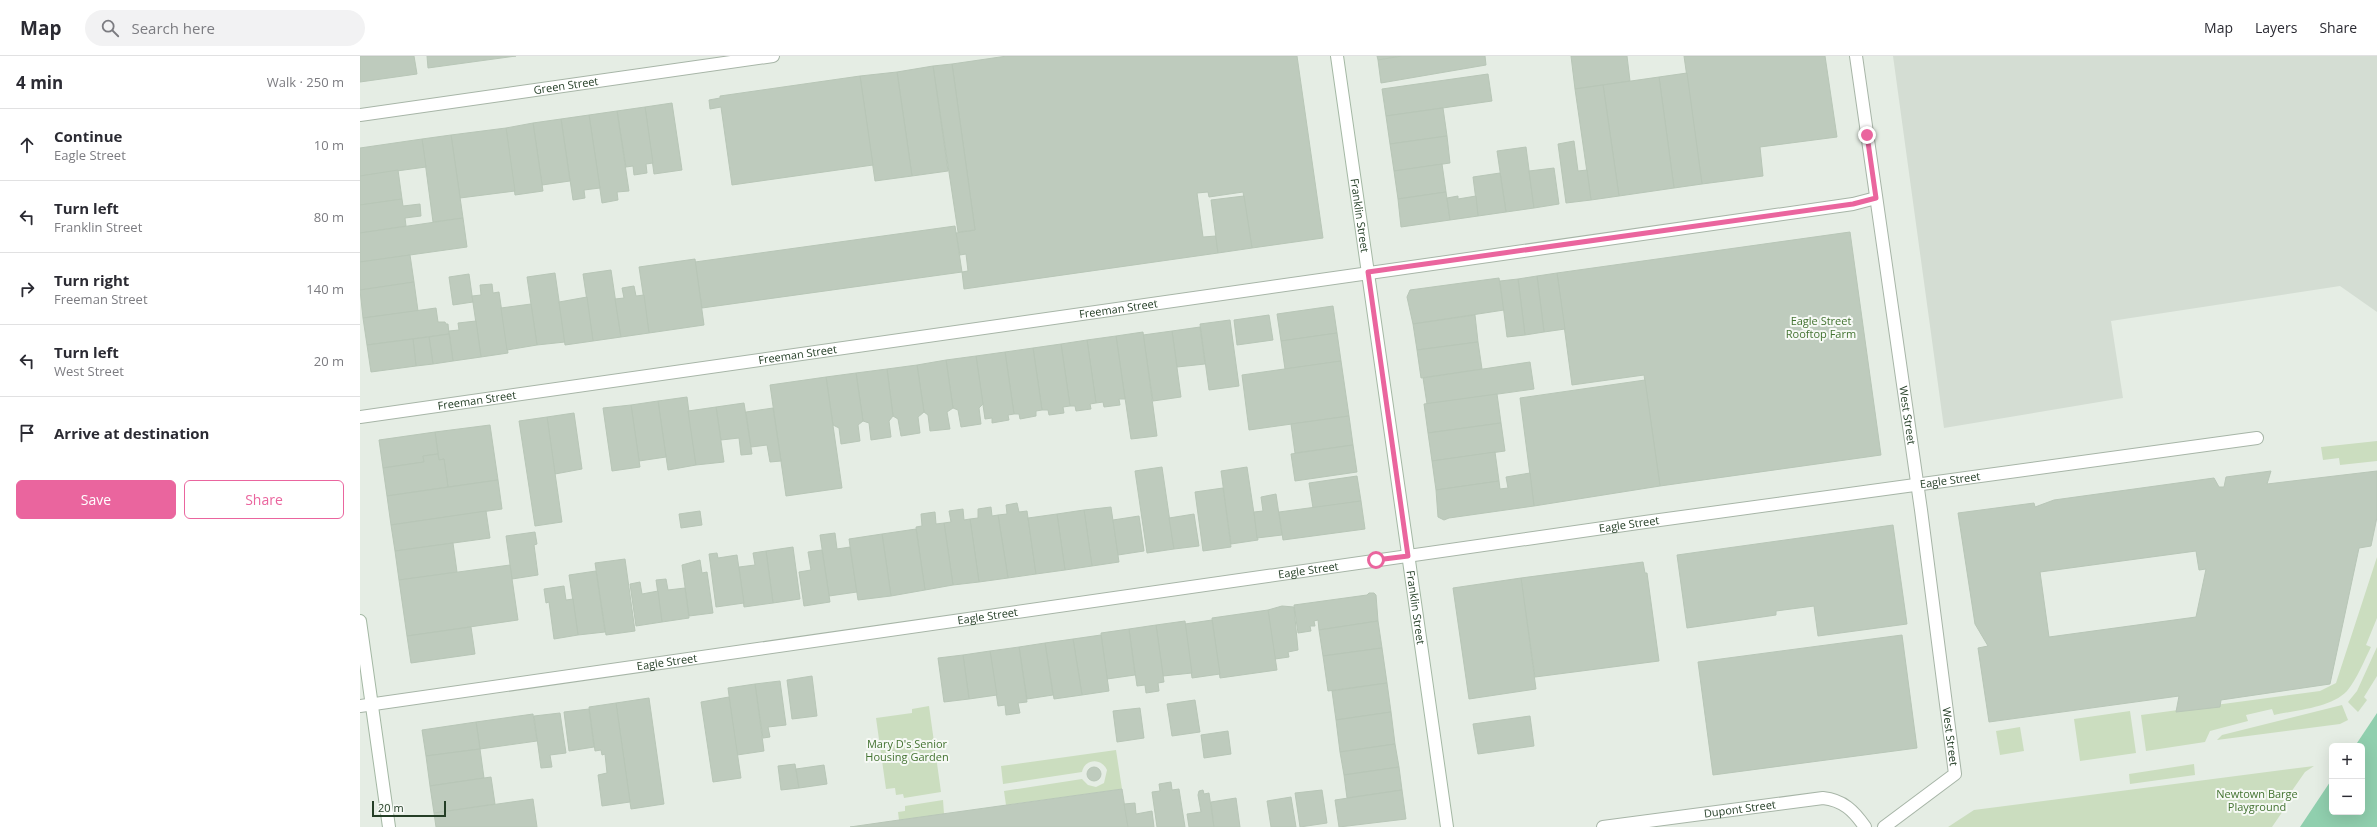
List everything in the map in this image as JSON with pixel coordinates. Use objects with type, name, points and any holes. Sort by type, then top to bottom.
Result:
[{"type":"street","name":"Green Street","points":[[360,115],[772,56]]},
{"type":"street","name":"Franklin Street","points":[[1337,56],[1447,827]]},
{"type":"street","name":"West Street","points":[[1856,56],[1917,484],[1955,774],[1884,827]]},
{"type":"street","name":"Freeman Street","points":[[360,417],[1853,204],[1876,198]]},
{"type":"street","name":"Eagle Street","points":[[366,705],[1917,484],[2258,438]]},
{"type":"street","points":[[360,621],[366,705],[389,827]]},
{"type":"street","name":"Dupont Street","points":[[1603,827],[1823,798],[1833,799],[1848,807],[1865,827]]},
{"type":"shaded area","points":[[1893,56],[2377,56],[2377,312],[2340,286],[2111,321],[2123,398],[1944,428]]},
{"type":"shaded area","points":[[2377,713],[2377,827],[2300,827],[2329,784],[2329,815],[2365,815],[2365,743],[2357,743]]},
{"type":"green space","points":[[2377,441],[2377,461],[2340,465],[2339,458],[2323,460],[2321,447]]},
{"type":"green space","points":[[2377,557],[2377,618],[2366,645],[2371,647],[2351,686],[2340,697],[2313,708],[2274,715],[2272,709],[2246,715],[2248,721],[2210,731],[2205,742],[2146,751],[2141,715],[2320,691],[2336,683]]},
{"type":"green space","points":[[2377,647],[2377,676],[2364,697],[2367,700],[2358,712],[2348,702],[2357,691]]},
{"type":"green space","points":[[2342,705],[2348,720],[2340,724],[2217,740],[2222,735]]},
{"type":"green space","name":"Mary D's Senior Housing Garden","points":[[929,706],[941,792],[904,798],[903,794],[896,795],[895,788],[886,789],[876,718],[912,713],[912,709]]},
{"type":"green space","points":[[2130,711],[2136,753],[2080,761],[2074,719]]},
{"type":"green space","points":[[2020,727],[2024,751],[2000,755],[1996,731]]},
{"type":"green space","points":[[1116,750],[1122,789],[1006,805],[1004,791],[1082,779],[1088,785],[1096,787],[1104,783],[1107,770],[1101,763],[1094,761],[1086,764],[1082,772],[1003,784],[1001,766]]},
{"type":"green space","points":[[2194,764],[2195,775],[2130,784],[2129,774]]},
{"type":"green space","name":"Newtown Barge Playground","points":[[2314,766],[2305,772],[2284,802],[2285,808],[2272,827],[1948,827],[1974,810]]},
{"type":"green space","points":[[943,800],[944,814],[899,820],[898,812],[905,811],[905,806]]},
{"type":"building","points":[[360,56],[414,56],[417,74],[360,82]]},
{"type":"building","points":[[427,56],[516,56],[428,68]]},
{"type":"building","points":[[1007,56],[1297,56],[1323,238],[1252,248],[1243,192],[1209,197],[1208,192],[1197,193],[1203,237],[1216,236],[1218,253],[964,289],[962,272],[968,271],[966,254],[960,255],[956,233],[975,230],[952,64]]},
{"type":"building","points":[[1377,56],[1402,56],[1378,60]]},
{"type":"building","points":[[1402,56],[1485,56],[1486,65],[1381,83],[1378,60]]},
{"type":"building","points":[[1571,56],[1627,56],[1630,81],[1575,89]]},
{"type":"building","points":[[1684,56],[1825,56],[1837,137],[1760,147],[1763,176],[1702,184]]},
{"type":"building","points":[[952,64],[975,230],[958,232],[933,66]]},
{"type":"building","points":[[933,66],[948,171],[912,176],[897,72]]},
{"type":"building","points":[[897,72],[912,176],[875,181],[860,76]]},
{"type":"building","points":[[1687,73],[1702,184],[1674,188],[1659,77]]},
{"type":"building","points":[[1488,74],[1492,101],[1386,116],[1382,89]]},
{"type":"building","points":[[860,76],[873,165],[732,185],[721,107],[710,109],[709,100],[720,98],[720,96]]},
{"type":"building","points":[[1659,77],[1674,188],[1619,196],[1603,85]]},
{"type":"building","points":[[1603,85],[1619,196],[1591,200],[1575,89]]},
{"type":"building","points":[[672,103],[682,170],[654,174],[645,107]]},
{"type":"building","points":[[645,107],[653,163],[646,164],[647,173],[634,175],[633,166],[626,167],[617,111]]},
{"type":"building","points":[[1443,108],[1447,136],[1390,144],[1386,116]]},
{"type":"building","points":[[617,111],[629,191],[617,192],[618,200],[602,203],[589,115]]},
{"type":"building","points":[[589,115],[600,188],[584,190],[585,198],[573,200],[561,119]]},
{"type":"building","points":[[561,119],[570,181],[542,185],[533,123]]},
{"type":"building","points":[[533,123],[543,191],[515,195],[506,128]]},
{"type":"building","points":[[506,128],[515,191],[460,198],[451,135]]},
{"type":"building","points":[[451,135],[463,218],[433,222],[422,139]]},
{"type":"building","points":[[1447,136],[1450,163],[1394,171],[1390,144]]},
{"type":"building","points":[[422,139],[426,167],[360,176],[360,148]]},
{"type":"building","points":[[1574,141],[1578,171],[1587,170],[1591,200],[1566,203],[1558,144]]},
{"type":"building","points":[[1526,147],[1534,208],[1506,212],[1497,151]]},
{"type":"building","points":[[1442,164],[1446,192],[1398,199],[1394,171]]},
{"type":"building","points":[[1554,168],[1559,204],[1534,208],[1529,171]]},
{"type":"building","points":[[398,170],[402,199],[360,205],[360,176]]},
{"type":"building","points":[[1500,173],[1506,212],[1478,216],[1473,177]]},
{"type":"building","points":[[1446,192],[1450,220],[1401,227],[1398,199]]},
{"type":"building","points":[[1244,196],[1252,248],[1218,253],[1211,200]]},
{"type":"building","points":[[1458,196],[1458,199],[1476,196],[1478,216],[1450,220],[1447,198]]},
{"type":"building","points":[[402,199],[403,206],[420,204],[421,216],[405,218],[406,226],[360,233],[360,205]]},
{"type":"building","points":[[463,218],[467,247],[360,262],[360,233]]},
{"type":"building","points":[[955,226],[962,272],[702,308],[695,262]]},
{"type":"building","points":[[1850,232],[1881,455],[1660,486],[1644,375],[1572,385],[1557,273]]},
{"type":"building","points":[[410,255],[414,282],[360,290],[360,262]]},
{"type":"building","points":[[695,259],[704,325],[649,333],[639,267]]},
{"type":"building","points":[[611,270],[621,337],[593,341],[583,274]]},
{"type":"building","points":[[555,273],[565,342],[537,345],[527,277]]},
{"type":"building","points":[[1557,273],[1565,329],[1544,332],[1537,276]]},
{"type":"building","points":[[469,274],[473,302],[453,305],[449,277]]},
{"type":"building","points":[[1537,276],[1544,332],[1525,335],[1518,279]]},
{"type":"building","points":[[1499,278],[1504,310],[1413,324],[1407,297],[1410,290]]},
{"type":"building","points":[[1518,279],[1525,335],[1507,337],[1500,281]]},
{"type":"building","points":[[414,282],[418,311],[363,318],[360,290]]},
{"type":"building","points":[[492,284],[493,293],[499,292],[508,353],[481,357],[472,296],[481,295],[480,285]]},
{"type":"building","points":[[634,286],[636,296],[644,295],[649,333],[621,337],[615,299],[624,298],[622,288]]},
{"type":"building","points":[[587,297],[593,341],[565,345],[559,302]]},
{"type":"building","points":[[531,304],[537,345],[507,350],[501,308]]},
{"type":"building","points":[[1333,306],[1337,333],[1281,341],[1277,314]]},
{"type":"building","points":[[436,308],[438,322],[445,322],[448,324],[449,334],[367,345],[363,318]]},
{"type":"building","points":[[1269,315],[1273,340],[1237,345],[1234,320]]},
{"type":"building","points":[[1475,315],[1478,342],[1417,350],[1413,324]]},
{"type":"building","points":[[1230,320],[1239,386],[1209,390],[1200,324]]},
{"type":"building","points":[[476,321],[481,357],[453,361],[449,331],[459,330],[458,323]]},
{"type":"building","points":[[1200,327],[1205,364],[1177,367],[1172,331]]},
{"type":"building","points":[[1172,331],[1181,397],[1153,401],[1143,335]]},
{"type":"building","points":[[1143,332],[1157,436],[1131,439],[1116,336]]},
{"type":"building","points":[[1337,333],[1341,361],[1285,369],[1281,341]]},
{"type":"building","points":[[449,334],[453,361],[433,364],[429,337]]},
{"type":"building","points":[[1116,336],[1125,399],[1119,399],[1120,405],[1104,407],[1103,402],[1096,403],[1087,340]]},
{"type":"building","points":[[429,337],[433,364],[416,366],[413,339]]},
{"type":"building","points":[[413,339],[416,366],[371,372],[367,345]]},
{"type":"building","points":[[1087,340],[1096,403],[1090,404],[1091,409],[1076,411],[1075,406],[1070,406],[1061,344]]},
{"type":"building","points":[[1478,342],[1482,369],[1421,378],[1417,350]]},
{"type":"building","points":[[1061,344],[1070,406],[1063,407],[1064,413],[1049,415],[1048,410],[1042,410],[1033,348]]},
{"type":"building","points":[[1033,348],[1042,410],[1036,411],[1036,416],[1020,419],[1019,414],[1014,414],[1005,352]]},
{"type":"building","points":[[1005,352],[1014,414],[1008,415],[1009,420],[992,423],[992,418],[985,419],[976,356]]},
{"type":"building","points":[[976,356],[983,404],[979,408],[981,424],[961,427],[958,410],[953,408],[946,360]]},
{"type":"building","points":[[946,360],[953,408],[947,412],[950,429],[930,431],[928,415],[924,412],[917,365]]},
{"type":"building","points":[[1341,361],[1349,416],[1249,430],[1242,375]]},
{"type":"building","points":[[1530,362],[1534,389],[1427,404],[1423,378]]},
{"type":"building","points":[[917,365],[924,412],[918,417],[920,433],[901,436],[898,419],[893,416],[887,369]]},
{"type":"building","points":[[887,369],[893,416],[889,421],[891,437],[871,440],[869,423],[863,421],[856,373]]},
{"type":"building","points":[[856,373],[863,421],[858,425],[860,441],[841,444],[839,428],[833,425],[826,377]]},
{"type":"building","points":[[826,377],[842,488],[786,496],[770,385]]},
{"type":"building","points":[[1645,380],[1660,486],[1534,506],[1520,398]]},
{"type":"building","points":[[1497,394],[1501,423],[1428,433],[1424,404]]},
{"type":"building","points":[[687,397],[696,465],[668,470],[658,401]]},
{"type":"building","points":[[658,401],[666,457],[639,461],[631,405]]},
{"type":"building","points":[[744,403],[752,454],[741,455],[739,438],[721,440],[716,407]]},
{"type":"building","points":[[631,405],[640,467],[612,471],[603,408]]},
{"type":"building","points":[[716,407],[724,462],[696,465],[688,411]]},
{"type":"building","points":[[773,408],[781,461],[770,462],[767,445],[751,447],[746,412]]},
{"type":"building","points":[[574,413],[582,469],[555,474],[547,417]]},
{"type":"building","points":[[1349,416],[1353,445],[1295,453],[1291,424]]},
{"type":"building","points":[[547,417],[562,522],[535,526],[519,421]]},
{"type":"building","points":[[1501,423],[1505,451],[1432,461],[1428,433]]},
{"type":"building","points":[[490,425],[498,480],[448,487],[444,459],[439,460],[435,432]]},
{"type":"building","points":[[435,432],[438,454],[423,456],[424,462],[383,468],[379,440]]},
{"type":"building","points":[[1353,445],[1357,472],[1295,481],[1291,454]]},
{"type":"building","points":[[1495,452],[1499,481],[1436,490],[1432,461]]},
{"type":"building","points":[[438,454],[439,460],[444,459],[448,487],[387,496],[383,468],[424,462],[423,456]]},
{"type":"building","points":[[1162,467],[1174,549],[1147,553],[1135,471]]},
{"type":"building","points":[[1247,467],[1258,540],[1231,544],[1221,471]]},
{"type":"building","points":[[2271,471],[2267,484],[2377,471],[2377,517],[2371,546],[2359,548],[2330,684],[2221,700],[2220,707],[2176,712],[2179,696],[1989,722],[1978,648],[1988,646],[1975,624],[1958,513],[2034,503],[2035,507],[2054,500],[2214,478],[2219,487],[2224,487],[2226,477]],"holes":[[[2196,551],[2199,570],[2206,569],[2196,617],[2049,637],[2040,572]]]},
{"type":"building","points":[[1530,473],[1534,506],[1449,518],[1444,520],[1438,517],[1436,490],[1499,481],[1500,489],[1508,488],[1506,477]]},
{"type":"building","points":[[1357,476],[1361,501],[1313,508],[1309,483]]},
{"type":"building","points":[[498,480],[502,509],[391,525],[387,496]]},
{"type":"building","points":[[1223,488],[1231,547],[1203,551],[1195,492]]},
{"type":"building","points":[[1276,494],[1282,535],[1257,538],[1254,512],[1263,511],[1261,497]]},
{"type":"building","points":[[1361,501],[1365,529],[1283,540],[1279,512]]},
{"type":"building","points":[[1017,503],[1019,512],[1027,511],[1036,574],[1008,578],[998,515],[1007,514],[1006,505]]},
{"type":"building","points":[[991,507],[992,516],[998,515],[1008,578],[979,582],[970,519],[978,518],[978,509]]},
{"type":"building","points":[[1111,507],[1119,562],[1092,566],[1084,510]]},
{"type":"building","points":[[963,509],[964,520],[970,519],[979,582],[953,585],[944,523],[951,522],[949,511]]},
{"type":"building","points":[[1084,510],[1092,566],[1065,570],[1057,514]]},
{"type":"building","points":[[486,511],[490,538],[395,551],[391,525]]},
{"type":"building","points":[[700,511],[702,525],[681,528],[679,514]]},
{"type":"building","points":[[935,512],[936,524],[944,523],[953,585],[925,590],[916,527],[922,526],[921,514]]},
{"type":"building","points":[[1057,514],[1065,570],[1036,574],[1028,518]]},
{"type":"building","points":[[1194,514],[1199,546],[1174,549],[1169,518]]},
{"type":"building","points":[[1139,516],[1144,551],[1118,555],[1113,520]]},
{"type":"building","points":[[1893,525],[1907,624],[1818,636],[1814,606],[1776,611],[1776,615],[1687,628],[1677,555]]},
{"type":"building","points":[[916,529],[925,590],[891,596],[882,534]]},
{"type":"building","points":[[535,532],[537,544],[534,545],[538,575],[512,579],[506,536]]},
{"type":"building","points":[[835,533],[837,549],[850,547],[857,592],[829,596],[820,535]]},
{"type":"building","points":[[882,534],[891,596],[858,600],[849,539]]},
{"type":"building","points":[[453,543],[457,572],[399,580],[395,551]]},
{"type":"building","points":[[793,547],[800,599],[773,603],[766,551]]},
{"type":"building","points":[[822,550],[830,602],[804,606],[799,572],[811,570],[808,552]]},
{"type":"building","points":[[766,551],[773,603],[744,607],[739,567],[755,565],[753,553]]},
{"type":"building","points":[[717,553],[718,558],[737,555],[744,603],[716,607],[709,554]]},
{"type":"building","points":[[625,559],[635,631],[606,635],[595,563]]},
{"type":"building","points":[[700,560],[702,573],[707,572],[713,613],[689,616],[682,565]]},
{"type":"building","points":[[1643,562],[1645,573],[1647,573],[1659,661],[1535,677],[1521,578]]},
{"type":"building","points":[[510,565],[518,620],[407,636],[399,580]]},
{"type":"building","points":[[596,571],[605,632],[578,635],[569,575]]},
{"type":"building","points":[[1521,578],[1536,689],[1469,699],[1453,588]]},
{"type":"building","points":[[666,579],[668,590],[685,588],[689,618],[662,622],[656,580]]},
{"type":"building","points":[[640,582],[642,594],[658,591],[662,622],[636,626],[630,584]]},
{"type":"building","points":[[564,586],[566,600],[573,599],[578,635],[554,639],[549,602],[546,603],[544,589]]},
{"type":"building","points":[[1369,593],[1374,593],[1376,595],[1378,621],[1319,630],[1318,620],[1314,621],[1315,626],[1310,626],[1311,631],[1298,633],[1294,605],[1367,595]]},
{"type":"building","points":[[1282,606],[1294,607],[1298,650],[1288,652],[1289,657],[1275,659],[1268,610]]},
{"type":"building","points":[[1268,610],[1277,670],[1220,678],[1212,618]]},
{"type":"building","points":[[1212,620],[1220,674],[1192,678],[1185,624]]},
{"type":"building","points":[[1185,621],[1192,673],[1163,676],[1156,625]]},
{"type":"building","points":[[1378,621],[1382,648],[1323,656],[1319,630]]},
{"type":"building","points":[[1156,625],[1164,682],[1158,683],[1159,691],[1146,693],[1145,685],[1137,686],[1129,629]]},
{"type":"building","points":[[471,627],[475,654],[411,663],[407,636]]},
{"type":"building","points":[[1129,629],[1135,675],[1107,679],[1101,633]]},
{"type":"building","points":[[1101,635],[1109,691],[1082,695],[1073,639]]},
{"type":"building","points":[[1902,635],[1917,748],[1713,775],[1698,662]]},
{"type":"building","points":[[1073,639],[1082,695],[1054,699],[1045,643]]},
{"type":"building","points":[[1045,643],[1053,695],[1027,699],[1019,647]]},
{"type":"building","points":[[1019,647],[1027,702],[1018,703],[1020,713],[1006,715],[1005,705],[998,706],[990,651]]},
{"type":"building","points":[[1382,648],[1387,683],[1328,691],[1323,656]]},
{"type":"building","points":[[990,651],[997,695],[969,699],[963,655]]},
{"type":"building","points":[[963,655],[969,699],[944,702],[938,658]]},
{"type":"building","points":[[812,676],[817,716],[792,719],[787,680]]},
{"type":"building","points":[[780,681],[786,725],[768,727],[770,737],[763,738],[755,684]]},
{"type":"building","points":[[1387,683],[1391,712],[1336,720],[1332,691]]},
{"type":"building","points":[[755,684],[764,751],[737,755],[728,688]]},
{"type":"building","points":[[729,697],[741,778],[713,782],[701,702]]},
{"type":"building","points":[[649,698],[664,804],[631,809],[616,703]]},
{"type":"building","points":[[1195,700],[1200,732],[1172,736],[1167,704]]},
{"type":"building","points":[[616,703],[630,802],[602,806],[598,775],[607,773],[605,754],[602,755],[601,750],[595,751],[589,707]]},
{"type":"building","points":[[1140,708],[1144,738],[1117,742],[1113,711]]},
{"type":"building","points":[[589,709],[594,747],[569,751],[564,712]]},
{"type":"building","points":[[1391,712],[1395,744],[1340,752],[1336,720]]},
{"type":"building","points":[[560,713],[566,753],[550,755],[552,767],[541,768],[534,716]]},
{"type":"building","points":[[533,714],[537,741],[480,749],[476,722]]},
{"type":"building","points":[[1530,716],[1534,746],[1478,754],[1473,724]]},
{"type":"building","points":[[476,722],[480,749],[426,756],[422,730]]},
{"type":"building","points":[[1228,731],[1231,754],[1204,758],[1201,735]]},
{"type":"building","points":[[1395,744],[1399,767],[1344,775],[1340,752]]},
{"type":"building","points":[[480,749],[484,778],[430,786],[426,756]]},
{"type":"building","points":[[795,764],[799,788],[781,790],[778,766]]},
{"type":"building","points":[[824,765],[827,784],[799,788],[796,769]]},
{"type":"building","points":[[1094,767],[1099,769],[1101,774],[1099,779],[1094,781],[1089,779],[1087,774],[1089,769]]},
{"type":"building","points":[[1399,767],[1402,790],[1347,798],[1344,775]]},
{"type":"building","points":[[491,777],[495,804],[434,813],[430,786]]},
{"type":"building","points":[[1171,782],[1172,790],[1179,789],[1185,827],[1157,827],[1152,792],[1160,791],[1159,784]]},
{"type":"building","points":[[1122,789],[1128,827],[850,827],[899,820]]},
{"type":"building","points":[[1203,790],[1204,794],[1209,793],[1214,827],[1189,827],[1187,814],[1201,812],[1198,795],[1199,791]]},
{"type":"building","points":[[1322,790],[1327,823],[1300,827],[1295,793]]},
{"type":"building","points":[[1402,790],[1406,819],[1339,827],[1335,800]]},
{"type":"building","points":[[1291,797],[1296,827],[1271,827],[1267,801]]},
{"type":"building","points":[[1236,798],[1240,827],[1214,827],[1211,802]]},
{"type":"building","points":[[533,799],[537,827],[436,827],[434,813]]},
{"type":"building","points":[[1135,803],[1136,814],[1152,811],[1154,827],[1128,827],[1124,804]]},
{"type":"route","points":[[1376,560],[1408,556],[1368,272],[1853,204],[1876,198],[1867,135]]},
{"type":"park label","name":"Eagle Street Rooftop Farm","points":[[1821,327]]}]
